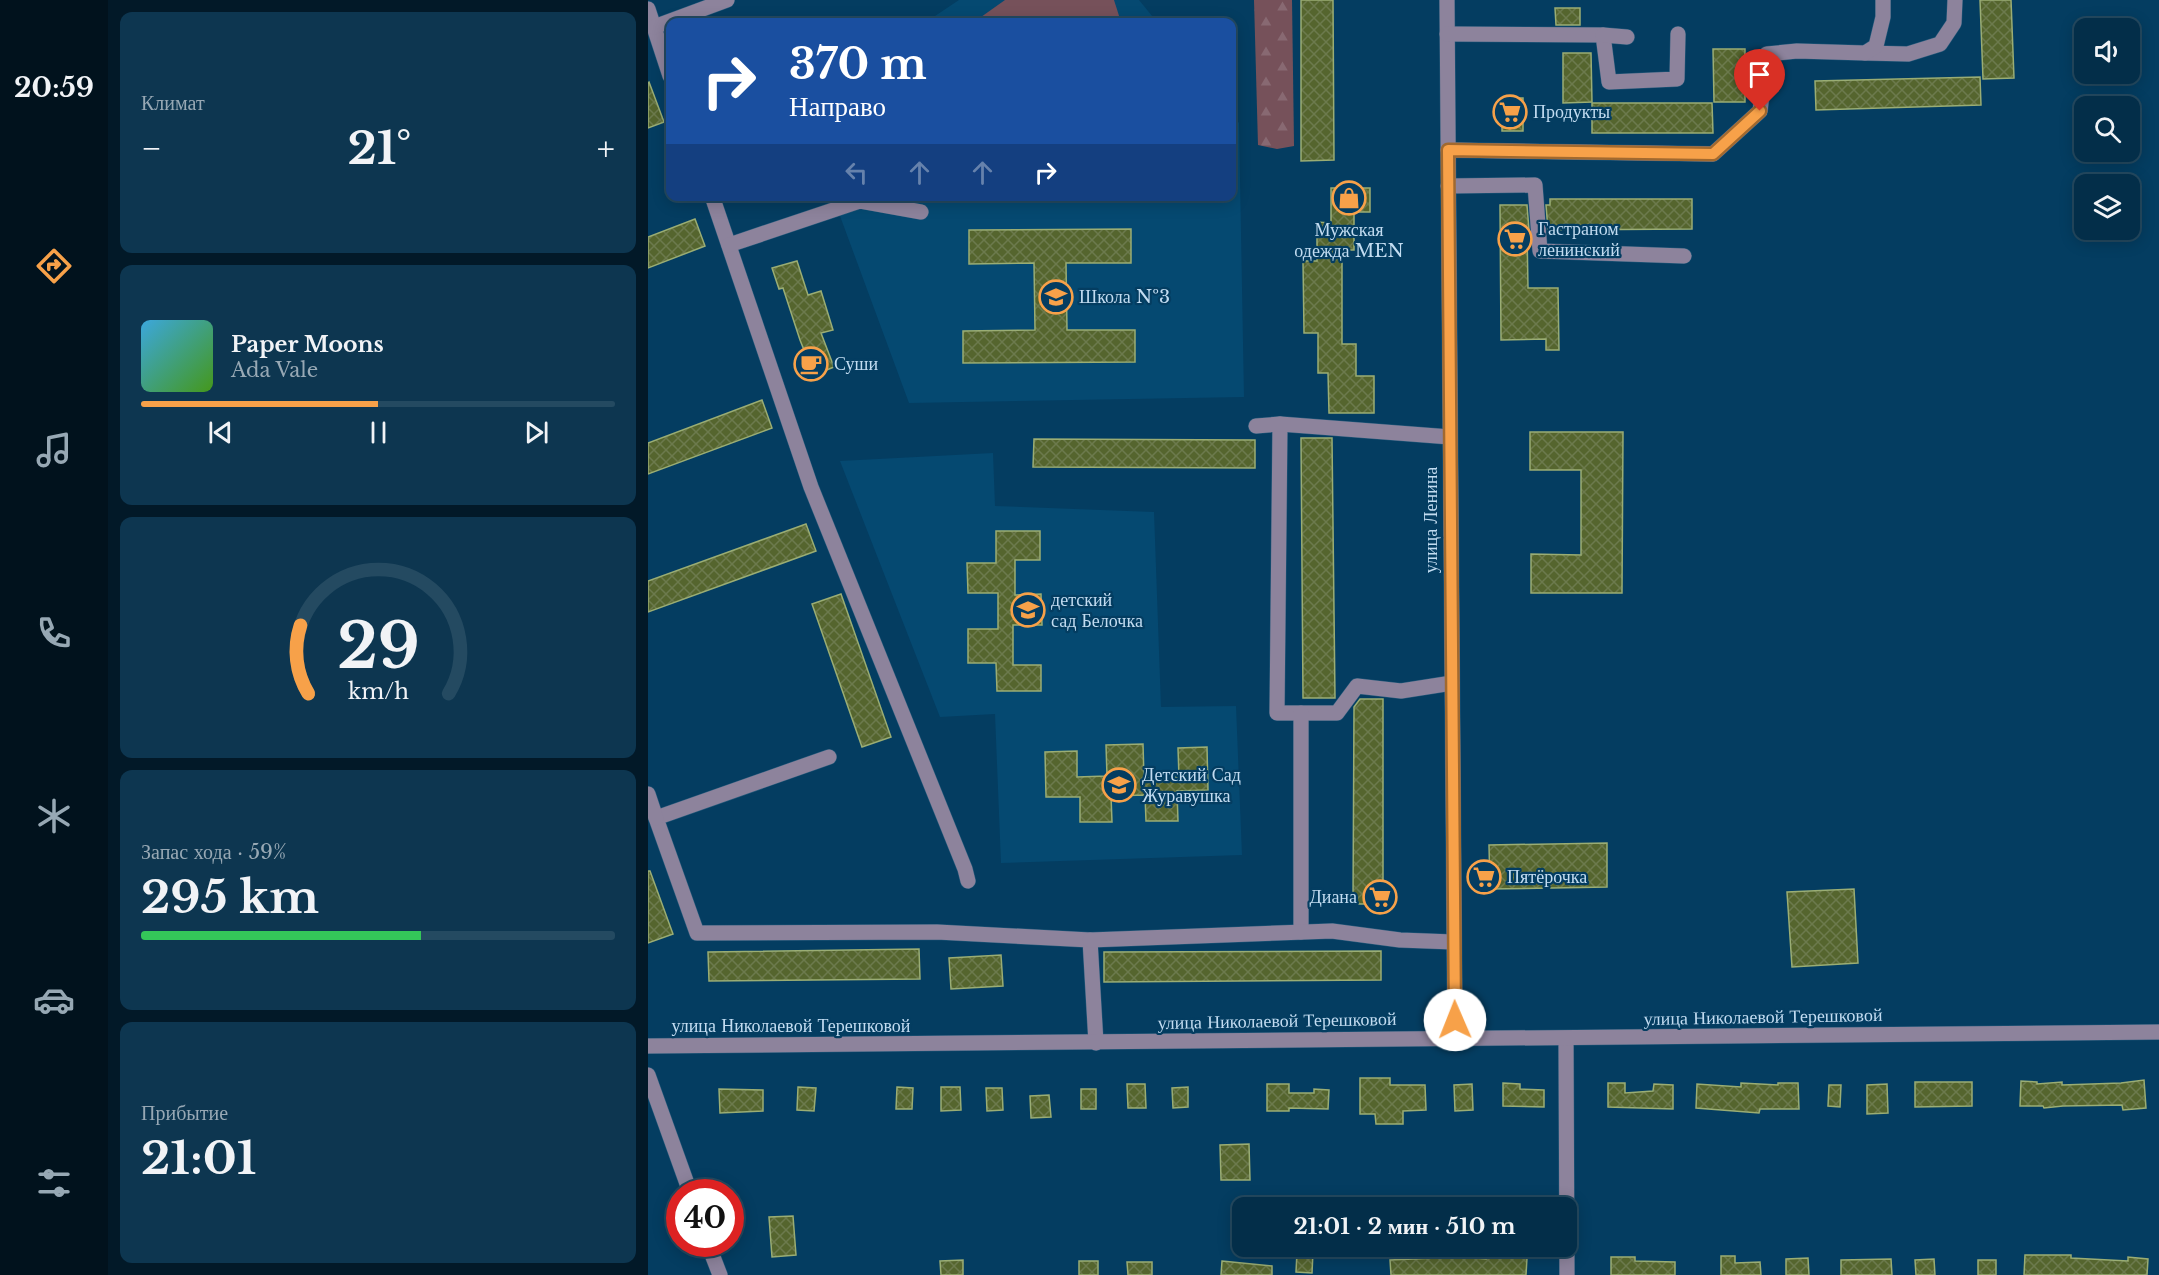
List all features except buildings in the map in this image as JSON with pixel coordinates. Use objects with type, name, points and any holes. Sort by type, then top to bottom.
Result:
[{"type":"street","points":[[678,18],[727,0]]},
{"type":"street","name":"улица Ленина","points":[[1447,0],[1455,1040]]},
{"type":"street","points":[[1864,53],[1876,46],[1883,17],[1883,0]]},
{"type":"street","points":[[1448,150],[1713,154],[1760,111],[1767,54],[1797,51],[1908,54],[1940,44],[1954,23],[1955,0]]},
{"type":"street","points":[[648,9],[666,63]]},
{"type":"street","points":[[654,27],[666,23]]},
{"type":"street","points":[[1447,33],[1628,36]]},
{"type":"street","points":[[1603,35],[1609,82],[1677,79],[1678,34]]},
{"type":"street","points":[[1448,186],[1535,185],[1540,251],[1684,256]]},
{"type":"street","points":[[714,201],[811,487],[968,882]]},
{"type":"street","points":[[729,245],[860,201],[921,212]]},
{"type":"street","points":[[1280,424],[1277,713],[1337,713],[1357,686],[1401,691],[1452,683]]},
{"type":"street","points":[[1256,426],[1280,424],[1450,437]]},
{"type":"street","points":[[1301,713],[1301,932]]},
{"type":"street","points":[[656,818],[829,757]]},
{"type":"street","points":[[648,794],[697,933],[937,932],[1090,940],[1332,931],[1400,940],[1453,942]]},
{"type":"street","points":[[1090,940],[1096,1042]]},
{"type":"street","name":"улица Николаевой Терешковой","points":[[648,1046],[2159,1032]]},
{"type":"street","points":[[1566,1039],[1567,1275]]},
{"type":"street","points":[[648,1075],[685,1179]]},
{"type":"street","points":[[713,1257],[720,1275]]},
{"type":"shaded area","points":[[959,0],[1139,0],[1154,18],[932,18]]},
{"type":"shaded area","name":"Школа №3","points":[[1236,119],[1239,123],[1244,397],[909,403],[834,201],[1236,201]]},
{"type":"shaded area","name":"детский сад Белочка","points":[[993,453],[995,506],[1154,512],[1161,707],[1236,706],[1242,855],[1001,863],[995,714],[940,717],[840,461]]},
{"type":"green space","points":[[1005,0],[1114,0],[1120,18],[980,18]]},
{"type":"green space","points":[[1254,0],[1292,0],[1294,146],[1277,149],[1258,145]]},
{"type":"place","name":"Продукты","points":[[1510,112]]},
{"type":"place","name":"Мужская одежда MEN","points":[[1349,198]]},
{"type":"place","name":"Гастраном ленинский","points":[[1515,239]]},
{"type":"place","name":"Школа №3","points":[[1056,297]]},
{"type":"place","name":"Суши","points":[[811,364]]},
{"type":"place","name":"детский сад Белочка","points":[[1028,610]]},
{"type":"place","name":"Детский Сад Журавушка","points":[[1119,785]]},
{"type":"place","name":"Пятёрочка","points":[[1484,877]]},
{"type":"place","name":"Диана","points":[[1380,897]]},
{"type":"route","points":[[1455,1020],[1448,150],[1713,154],[1760,111]]}]
